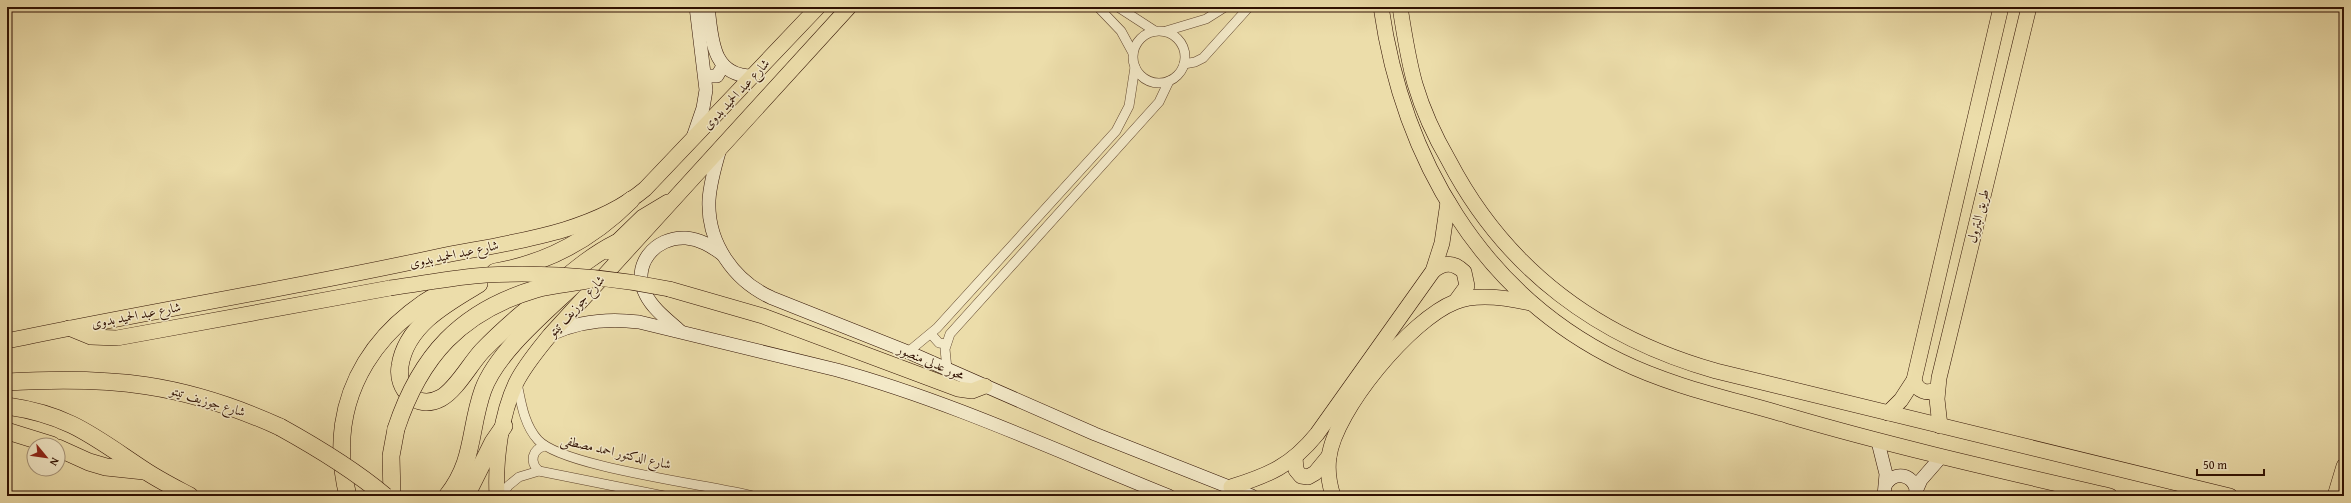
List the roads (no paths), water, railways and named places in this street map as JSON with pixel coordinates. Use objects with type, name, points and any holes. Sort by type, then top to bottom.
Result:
[{"type":"highway","points":[[348,496],[342,456],[344,416],[352,390],[371,353],[410,312],[439,292],[482,274],[504,270],[547,257],[566,249],[605,224],[631,200]]},
{"type":"highway","points":[[447,496],[455,486],[468,458],[483,390],[500,359],[616,243],[643,218],[668,203]]},
{"type":"highway","points":[[504,270],[441,308],[428,319],[411,338],[401,362],[399,378],[403,389],[411,397],[428,402],[444,396],[499,334],[589,259],[616,243]]},
{"type":"highway","points":[[392,496],[390,456],[402,412],[423,370],[444,343],[469,320],[497,302],[537,288],[593,279]]},
{"type":"highway","name":"شارع جوزيف تيتو","points":[[7,382],[88,379],[159,387],[226,405],[280,428],[326,452],[386,496]]},
{"type":"highway","points":[[7,406],[42,412],[73,424],[90,433],[146,472],[190,496]]},
{"type":"highway","points":[[466,496],[493,442],[504,426]]},
{"type":"highway","points":[[7,431],[26,437]]},
{"type":"highway","points":[[66,452],[89,462],[106,467],[146,472]]},
{"type":"main road","points":[[691,141],[705,100],[706,76],[696,7]]},
{"type":"main road","points":[[708,7],[715,52],[723,66],[737,74],[752,76]]},
{"type":"main road","name":"شارع عبد الحميد بدوى","points":[[7,341],[68,328],[400,266],[554,232],[602,215],[631,200],[691,141],[818,7]]},
{"type":"main road","name":"شارع عبد الحميد بدوى","points":[[720,148],[849,7]]},
{"type":"main road","points":[[1381,7],[1390,60],[1410,124],[1421,152],[1448,202],[1466,231],[1491,263],[1530,303],[1599,350],[1642,371],[1688,387],[1878,442],[2110,496]]},
{"type":"main road","points":[[1400,7],[1406,47],[1416,85],[1444,152],[1471,200],[1510,249],[1545,283],[1589,316],[1619,334],[1663,354],[1716,371],[2230,496]]},
{"type":"main road","name":"طريق البترول","points":[[1888,413],[1901,400],[1914,380],[2001,7]]},
{"type":"main road","name":"طريق البترول","points":[[1940,426],[1937,389],[2029,7]]},
{"type":"main road","points":[[1994,41],[2020,45]]},
{"type":"main road","points":[[706,76],[717,76],[723,66]]},
{"type":"main road","name":"شارع جوزيف تيتو","points":[[497,496],[497,463],[509,401],[517,382],[550,335],[668,203],[720,148]]},
{"type":"main road","name":"محور عدلى منصور","points":[[720,148],[711,181],[709,202],[712,227],[722,254],[738,276],[763,294],[908,352],[1095,434],[1252,496]]},
{"type":"main road","points":[[1433,271],[1442,243],[1448,202]]},
{"type":"main road","points":[[682,332],[654,306],[645,295],[641,273],[644,260],[657,245],[679,238],[703,242],[722,254]]},
{"type":"main road","points":[[1231,487],[1272,473],[1295,457],[1317,434],[1438,266],[1453,264],[1464,272],[1467,286],[1456,301]]},
{"type":"main road","points":[[68,328],[91,337],[117,338],[390,288],[484,275],[547,275],[593,279],[669,289],[763,316],[958,389],[972,391],[985,386]]},
{"type":"main road","points":[[1295,457],[1296,470],[1301,476],[1308,477],[1316,473],[1329,456],[1347,415],[1366,383],[1381,364],[1422,322],[1438,310],[1456,301],[1501,298],[1530,303]]},
{"type":"main road","points":[[550,335],[577,324],[614,320],[639,322],[869,378],[945,406],[1169,496]]},
{"type":"main road","points":[[1914,380],[1917,387],[1923,391],[1930,392],[1937,389]]},
{"type":"main road","points":[[1878,442],[1885,462],[1885,490]]},
{"type":"main road","points":[[1329,456],[1329,480],[1333,496]]},
{"type":"main road","points":[[1915,493],[1927,472],[1942,457]]},
{"type":"main road","points":[[2335,496],[2344,466]]},
{"type":"main road","points":[[1885,490],[1895,476],[1903,476],[1910,479],[1915,493]]},
{"type":"street","points":[[908,352],[931,334],[1116,131],[1129,106],[1135,67],[1133,53],[1121,31],[1098,7]]},
{"type":"street","points":[[1118,7],[1155,31]]},
{"type":"street","points":[[1133,53],[1140,38],[1155,31],[1166,31],[1206,19],[1225,7]]},
{"type":"street","points":[[1184,64],[1195,62],[1203,58],[1249,7]]},
{"type":"street","points":[[947,369],[946,344],[954,331],[1159,102],[1169,81],[1178,74],[1184,64],[1183,47],[1176,37],[1166,31]]},
{"type":"street","points":[[1135,67],[1146,80],[1157,83],[1169,81]]},
{"type":"street","points":[[931,334],[936,341],[946,344]]},
{"type":"street","name":"شارع الدكتور احمد مصطفى","points":[[517,382],[529,425],[538,440],[545,446],[566,456],[610,467],[721,492],[753,496]]},
{"type":"street","points":[[540,470],[534,464],[533,456],[537,449],[545,446]]},
{"type":"street","points":[[502,496],[508,486],[519,477],[540,470],[664,496]]}]
